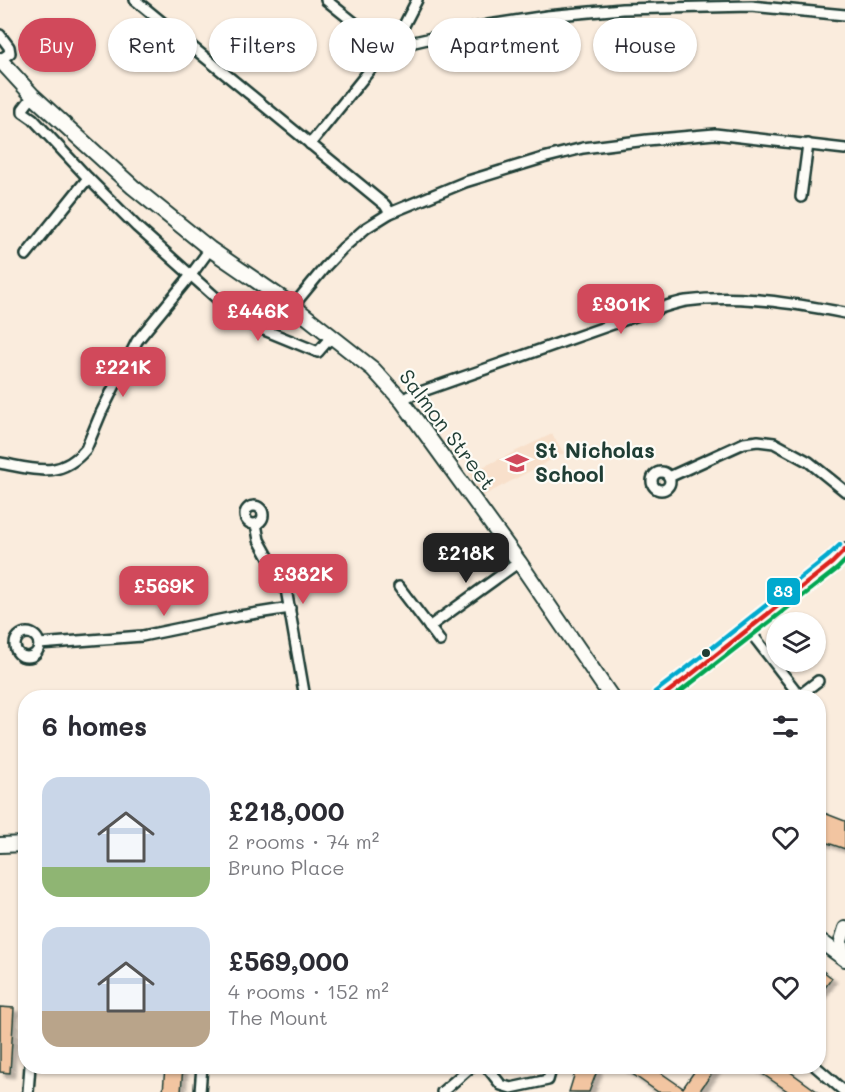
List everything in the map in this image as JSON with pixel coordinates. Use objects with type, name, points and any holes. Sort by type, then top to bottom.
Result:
[{"type":"main road","name":"Salmon Street","points":[[0,60],[33,96],[133,187],[210,249],[293,306],[373,369],[402,401],[519,562],[607,690]]},
{"type":"main road","points":[[669,690],[832,563],[845,550]]},
{"type":"main road","points":[[0,845],[18,844]]},
{"type":"main road","points":[[844,958],[841,941],[845,928]]},
{"type":"main road","points":[[826,945],[844,958]]},
{"type":"street","points":[[135,0],[385,205],[390,213]]},
{"type":"street","points":[[326,0],[348,18]]},
{"type":"street","points":[[408,18],[417,0]]},
{"type":"street","points":[[416,42],[488,25],[622,4],[751,3],[845,15]]},
{"type":"street","points":[[0,35],[9,47],[10,53],[0,60]]},
{"type":"street","points":[[310,144],[368,72]]},
{"type":"street","points":[[33,96],[22,108],[23,112],[33,119],[137,227],[242,321],[318,352],[331,336]]},
{"type":"street","points":[[293,306],[343,248],[366,228],[390,213],[465,182],[583,148],[715,134],[845,149]]},
{"type":"street","points":[[801,197],[808,144]]},
{"type":"street","points":[[26,255],[88,178]]},
{"type":"street","points":[[0,463],[54,470],[71,463],[82,454],[137,341],[210,249]]},
{"type":"street","points":[[402,401],[409,396],[684,301],[730,298],[800,305],[845,313]]},
{"type":"street","points":[[669,477],[744,443],[758,441],[774,443],[809,462],[845,491]]},
{"type":"street","points":[[256,524],[259,540],[286,589],[304,690]]},
{"type":"street","points":[[429,627],[519,562]]},
{"type":"street","points":[[399,587],[440,641]]},
{"type":"street","points":[[39,644],[142,636],[239,615],[290,608]]},
{"type":"street","points":[[748,629],[794,690]]},
{"type":"street","points":[[806,690],[818,681]]},
{"type":"street","points":[[28,1092],[29,1074]]},
{"type":"street","points":[[200,1092],[201,1074]]},
{"type":"street","points":[[442,1092],[463,1074]]},
{"type":"street","points":[[492,1074],[501,1085],[511,1088],[548,1080],[550,1074]]},
{"type":"street","points":[[824,1074],[845,1092]]},
{"type":"shaded area","name":"St Nicholas School","points":[[552,434],[564,453],[483,496],[468,474]]},
{"type":"building","points":[[826,814],[845,821],[845,849],[826,842]]},
{"type":"building","points":[[826,973],[832,978],[826,986]]},
{"type":"building","points":[[0,1007],[14,1008],[10,1073],[0,1072]]},
{"type":"building","points":[[164,1074],[182,1074],[181,1092],[163,1092]]},
{"type":"building","points":[[575,1074],[596,1074],[589,1092],[569,1092]]},
{"type":"building","points":[[632,1074],[663,1074],[683,1088],[693,1074],[711,1074],[699,1092],[658,1092]]},
{"type":"building","points":[[763,1074],[793,1074],[818,1092],[789,1092]]},
{"type":"transit line","name":"83","points":[[658,690],[840,545]]},
{"type":"transit line","points":[[671,690],[832,563],[845,550]]},
{"type":"transit line","points":[[682,690],[845,561]]},
{"type":"place","name":"St Nicholas School","points":[[517,463]]}]
